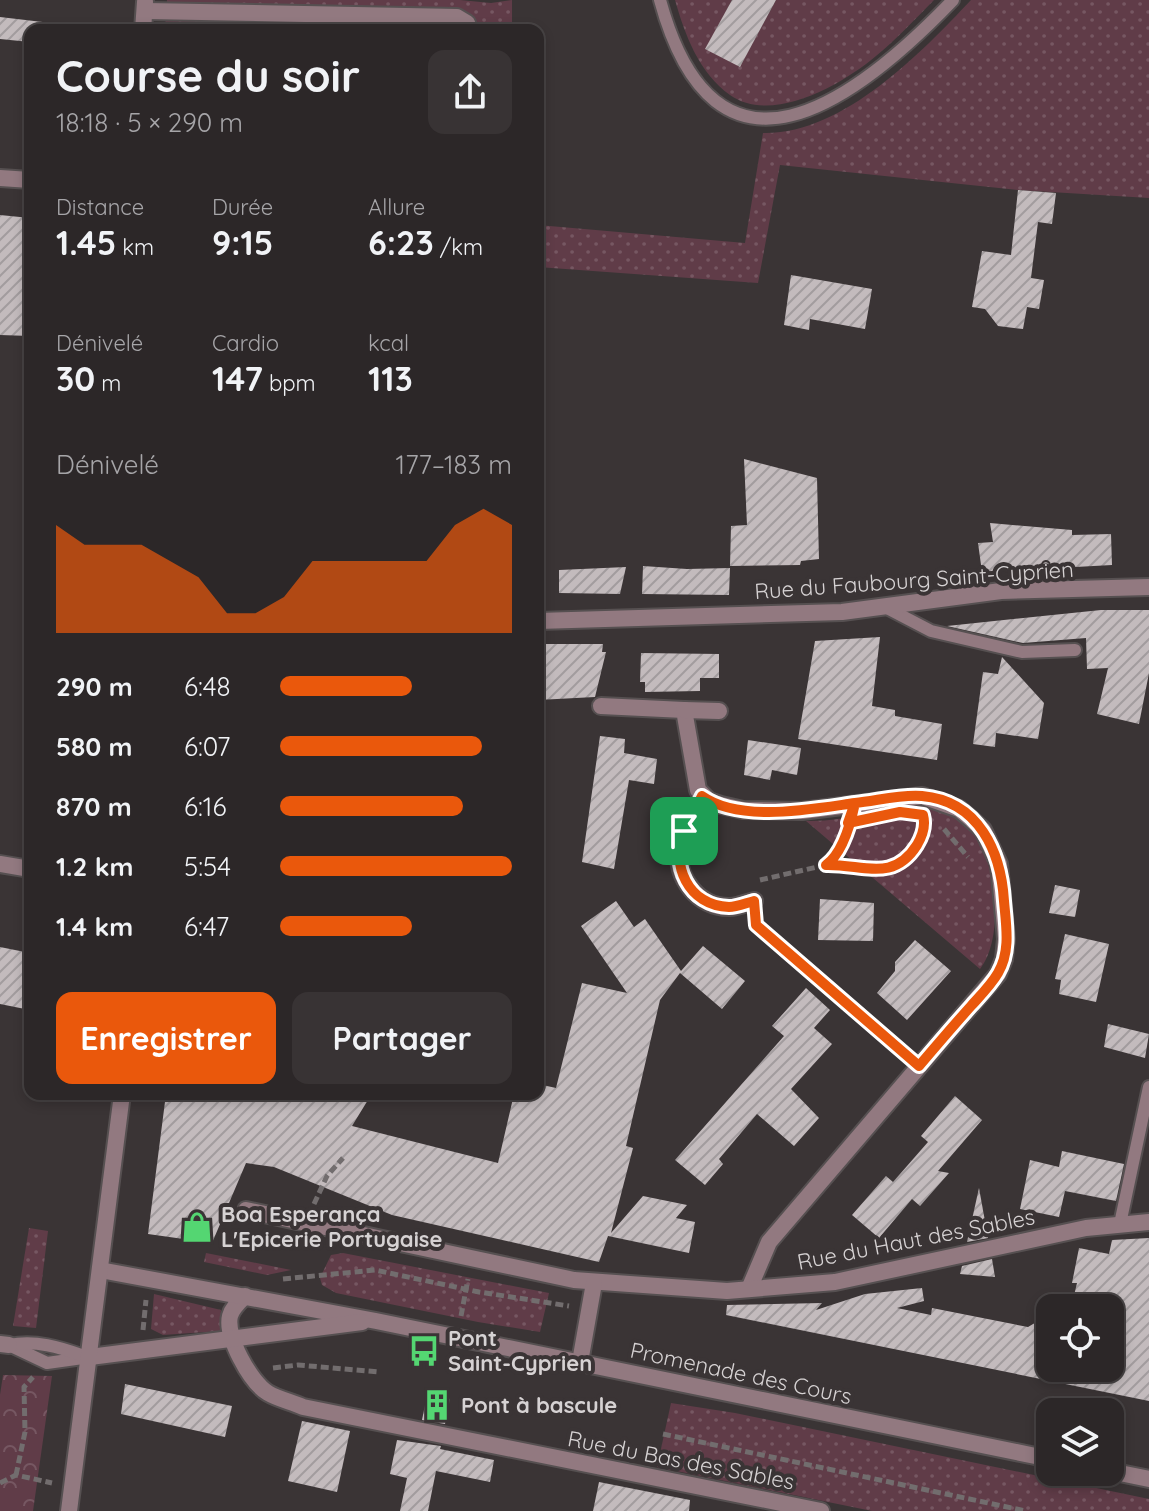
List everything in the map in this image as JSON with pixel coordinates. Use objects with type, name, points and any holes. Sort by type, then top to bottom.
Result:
[{"type":"street","points":[[146,6],[457,17],[467,24]]},
{"type":"street","points":[[0,178],[24,180]]},
{"type":"street","name":"Rue du Faubourg Saint-Cyprien","points":[[544,621],[842,612],[1001,591],[1149,587]]},
{"type":"street","points":[[601,706],[719,711]]},
{"type":"street","points":[[684,710],[696,784],[702,796],[743,810],[802,811],[922,796],[959,809],[983,830],[999,864],[1006,939],[1004,959],[988,986],[769,1242],[749,1289]]},
{"type":"street","points":[[702,796],[680,840],[678,859],[683,878],[693,892],[708,902],[730,907],[754,901]]},
{"type":"street","points":[[0,864],[24,868]]},
{"type":"street","points":[[69,1511],[121,1100]]},
{"type":"street","points":[[246,1210],[594,1283],[580,1362]]},
{"type":"street","name":"Rue du Haut des Sables","points":[[594,1283],[727,1291],[835,1282],[1086,1228],[1149,1222]]},
{"type":"street","name":"Promenade des Cours","points":[[100,1270],[457,1337],[1036,1456]]},
{"type":"street","points":[[231,1340],[229,1318],[245,1296]]},
{"type":"street","name":"Promenade des Cours","points":[[90,1357],[376,1321]]},
{"type":"street","name":"Rue du Bas des Sables","points":[[231,1340],[250,1373],[266,1392],[303,1407],[821,1511]]},
{"type":"street","points":[[1124,1474],[1149,1479]]},
{"type":"lane","points":[[660,0],[673,43],[703,90],[728,109],[773,120],[807,113],[850,91],[908,46],[953,0]]},
{"type":"lane","points":[[885,607],[931,631],[1022,652],[1075,650]]},
{"type":"lane","points":[[1120,1224],[1149,1087]]},
{"type":"lane","points":[[5,1345],[23,1342],[50,1345],[90,1357]]},
{"type":"lane","points":[[5,1345],[47,1363],[90,1357]]},
{"type":"path","points":[[826,865],[834,859],[839,849],[855,803]]},
{"type":"path","points":[[919,1066],[756,925],[754,901],[760,880],[826,865],[874,869],[897,866],[922,837],[925,823],[920,814],[934,821],[960,845],[974,866]]},
{"type":"path","points":[[848,823],[856,821]]},
{"type":"path","points":[[307,1223],[327,1176],[343,1158]]},
{"type":"path","points":[[457,1337],[472,1258]]},
{"type":"path","points":[[279,1280],[375,1270],[466,1289],[590,1309]]},
{"type":"path","points":[[140,1351],[149,1279]]},
{"type":"path","points":[[16,1475],[25,1432],[24,1387],[47,1363]]},
{"type":"path","points":[[271,1368],[298,1365],[380,1372]]},
{"type":"path","points":[[663,1434],[1026,1511]]},
{"type":"path","points":[[0,1483],[16,1475],[35,1481],[72,1485]]},
{"type":"green space","points":[[167,0],[460,0],[491,3],[512,0],[512,24],[165,24]]},
{"type":"green space","points":[[675,0],[732,0],[706,49],[740,66],[776,0],[934,0],[899,36],[845,78],[806,97],[766,106],[747,103],[730,95],[710,76],[683,27]]},
{"type":"green space","points":[[971,0],[1149,0],[1149,198],[1018,190],[780,165],[758,283],[544,267],[544,226],[745,243],[763,133],[793,130],[822,121],[850,106],[878,87],[929,43]]},
{"type":"green space","points":[[929,803],[968,826],[981,844],[987,861],[995,900],[995,920],[993,939],[980,969],[806,821],[837,819]]},
{"type":"green space","points":[[29,1228],[48,1231],[36,1328],[13,1326]]},
{"type":"green space","points":[[206,1253],[291,1270],[267,1275],[204,1262]]},
{"type":"green space","points":[[343,1253],[549,1293],[540,1332],[336,1293],[322,1285],[320,1278],[331,1255]]},
{"type":"green space","points":[[154,1294],[221,1310],[220,1331],[163,1335],[151,1329]]},
{"type":"green space","points":[[3,1375],[52,1376],[33,1511],[0,1511],[0,1395]]},
{"type":"green space","points":[[671,1403],[735,1413],[1036,1476],[1036,1486],[1086,1486],[1149,1499],[1149,1511],[872,1511],[657,1467]]},
{"type":"building","points":[[732,0],[776,0],[740,67],[705,49]]},
{"type":"building","points":[[0,17],[60,24],[24,24],[24,41],[0,39]]},
{"type":"building","points":[[1018,190],[1056,193],[1052,224],[1038,222],[1031,278],[1044,280],[1039,309],[1027,307],[1023,329],[998,326],[985,309],[972,307],[982,251],[1011,255]]},
{"type":"building","points":[[0,215],[24,217],[24,336],[0,335]]},
{"type":"building","points":[[791,275],[872,289],[865,329],[810,319],[809,330],[784,325]]},
{"type":"building","points":[[744,459],[817,478],[819,559],[801,561],[800,565],[730,566],[731,526],[747,525]]},
{"type":"building","points":[[990,523],[1072,530],[1072,535],[1111,534],[1112,565],[982,572],[978,543],[993,542]]},
{"type":"building","points":[[643,566],[730,568],[729,595],[642,594]]},
{"type":"building","points":[[626,567],[620,594],[559,593],[559,570]]},
{"type":"building","points":[[1101,610],[1149,610],[1149,673],[1139,724],[1097,714],[1108,668],[1087,669],[1086,638],[1023,643],[947,626]]},
{"type":"building","points":[[880,637],[872,706],[895,710],[895,716],[942,724],[937,760],[798,739],[815,641]]},
{"type":"building","points":[[544,644],[603,644],[602,652],[606,652],[595,697],[544,700]]},
{"type":"building","points":[[641,653],[719,654],[719,678],[700,678],[700,691],[645,692],[645,682],[640,682]]},
{"type":"building","points":[[1002,657],[1044,703],[1038,739],[996,733],[995,747],[973,744],[983,672],[998,674]]},
{"type":"building","points":[[600,736],[625,739],[624,753],[657,759],[654,784],[629,780],[614,869],[582,862]]},
{"type":"building","points":[[748,740],[801,748],[797,775],[772,770],[770,780],[744,775]]},
{"type":"building","points":[[1055,885],[1080,890],[1075,917],[1049,913]]},
{"type":"building","points":[[820,899],[874,903],[873,941],[818,940]]},
{"type":"building","points":[[616,901],[634,927],[645,919],[681,971],[703,946],[745,981],[722,1009],[680,973],[660,1000],[626,1146],[633,1148],[611,1233],[643,1196],[687,1205],[676,1218],[695,1222],[689,1253],[608,1236],[599,1262],[392,1215],[274,1167],[246,1163],[212,1243],[148,1234],[165,1100],[368,1100],[352,1126],[498,1163],[513,1100],[544,1100],[544,1085],[556,1088],[582,983],[627,993],[581,926]]},
{"type":"building","points":[[1065,934],[1109,944],[1096,1002],[1059,994],[1061,980],[1055,979]]},
{"type":"building","points":[[915,940],[951,971],[907,1020],[877,993],[895,971],[895,962]]},
{"type":"building","points":[[0,947],[24,952],[24,1009],[0,1004]]},
{"type":"building","points":[[806,988],[830,1010],[814,1028],[832,1044],[791,1089],[819,1118],[794,1146],[757,1114],[719,1159],[723,1164],[705,1185],[675,1160],[784,1036],[772,1026]]},
{"type":"building","points":[[1108,1024],[1149,1034],[1145,1058],[1104,1047]]},
{"type":"building","points":[[955,1096],[982,1120],[938,1171],[949,1173],[920,1206],[912,1199],[879,1238],[852,1215],[886,1176],[893,1182],[928,1142],[921,1136]]},
{"type":"building","points":[[1062,1151],[1124,1164],[1116,1201],[1065,1191],[1059,1217],[1020,1209],[1030,1160],[1059,1167]]},
{"type":"building","points":[[979,1188],[988,1238],[967,1242]]},
{"type":"building","points":[[1149,1238],[1149,1401],[1056,1382],[1124,1382],[1124,1294],[1074,1294],[1077,1283],[1072,1283],[1079,1248],[1109,1254],[1112,1240]]},
{"type":"building","points":[[992,1259],[995,1277],[960,1274],[962,1266]]},
{"type":"building","points":[[922,1288],[924,1301],[897,1308],[931,1315],[932,1308],[1028,1327],[1036,1322],[1036,1378],[726,1315],[727,1305],[822,1303],[816,1310],[865,1294]]},
{"type":"building","points":[[125,1384],[232,1406],[225,1437],[121,1414]]},
{"type":"building","name":"Pont à bascule","points":[[427,1395],[450,1399],[445,1424],[422,1420]]},
{"type":"building","points":[[302,1421],[350,1431],[337,1492],[288,1481]]},
{"type":"building","points":[[397,1440],[441,1446],[440,1449],[494,1460],[490,1482],[436,1471],[428,1511],[400,1511],[407,1478],[390,1474]]},
{"type":"building","points":[[599,1482],[690,1500],[689,1511],[593,1511]]},
{"type":"place","name":"Boa Esperança L'Epicerie Portugaise","points":[[197,1227]]},
{"type":"place","name":"Pont Saint-Cyprien","points":[[424,1351]]},
{"type":"place","name":"Pont à bascule","points":[[437,1405]]},
{"type":"route","points":[[684,831],[678,859],[683,878],[693,892],[708,902],[730,907],[754,901],[756,925],[919,1066],[998,974],[1006,949],[999,864],[983,830],[959,809],[922,796],[855,803],[848,823],[900,812],[923,815],[924,829],[919,842],[905,859],[890,868],[826,865],[834,859],[839,849],[848,823],[853,815],[855,803],[802,811],[743,810],[709,801],[702,796],[684,831]]}]
